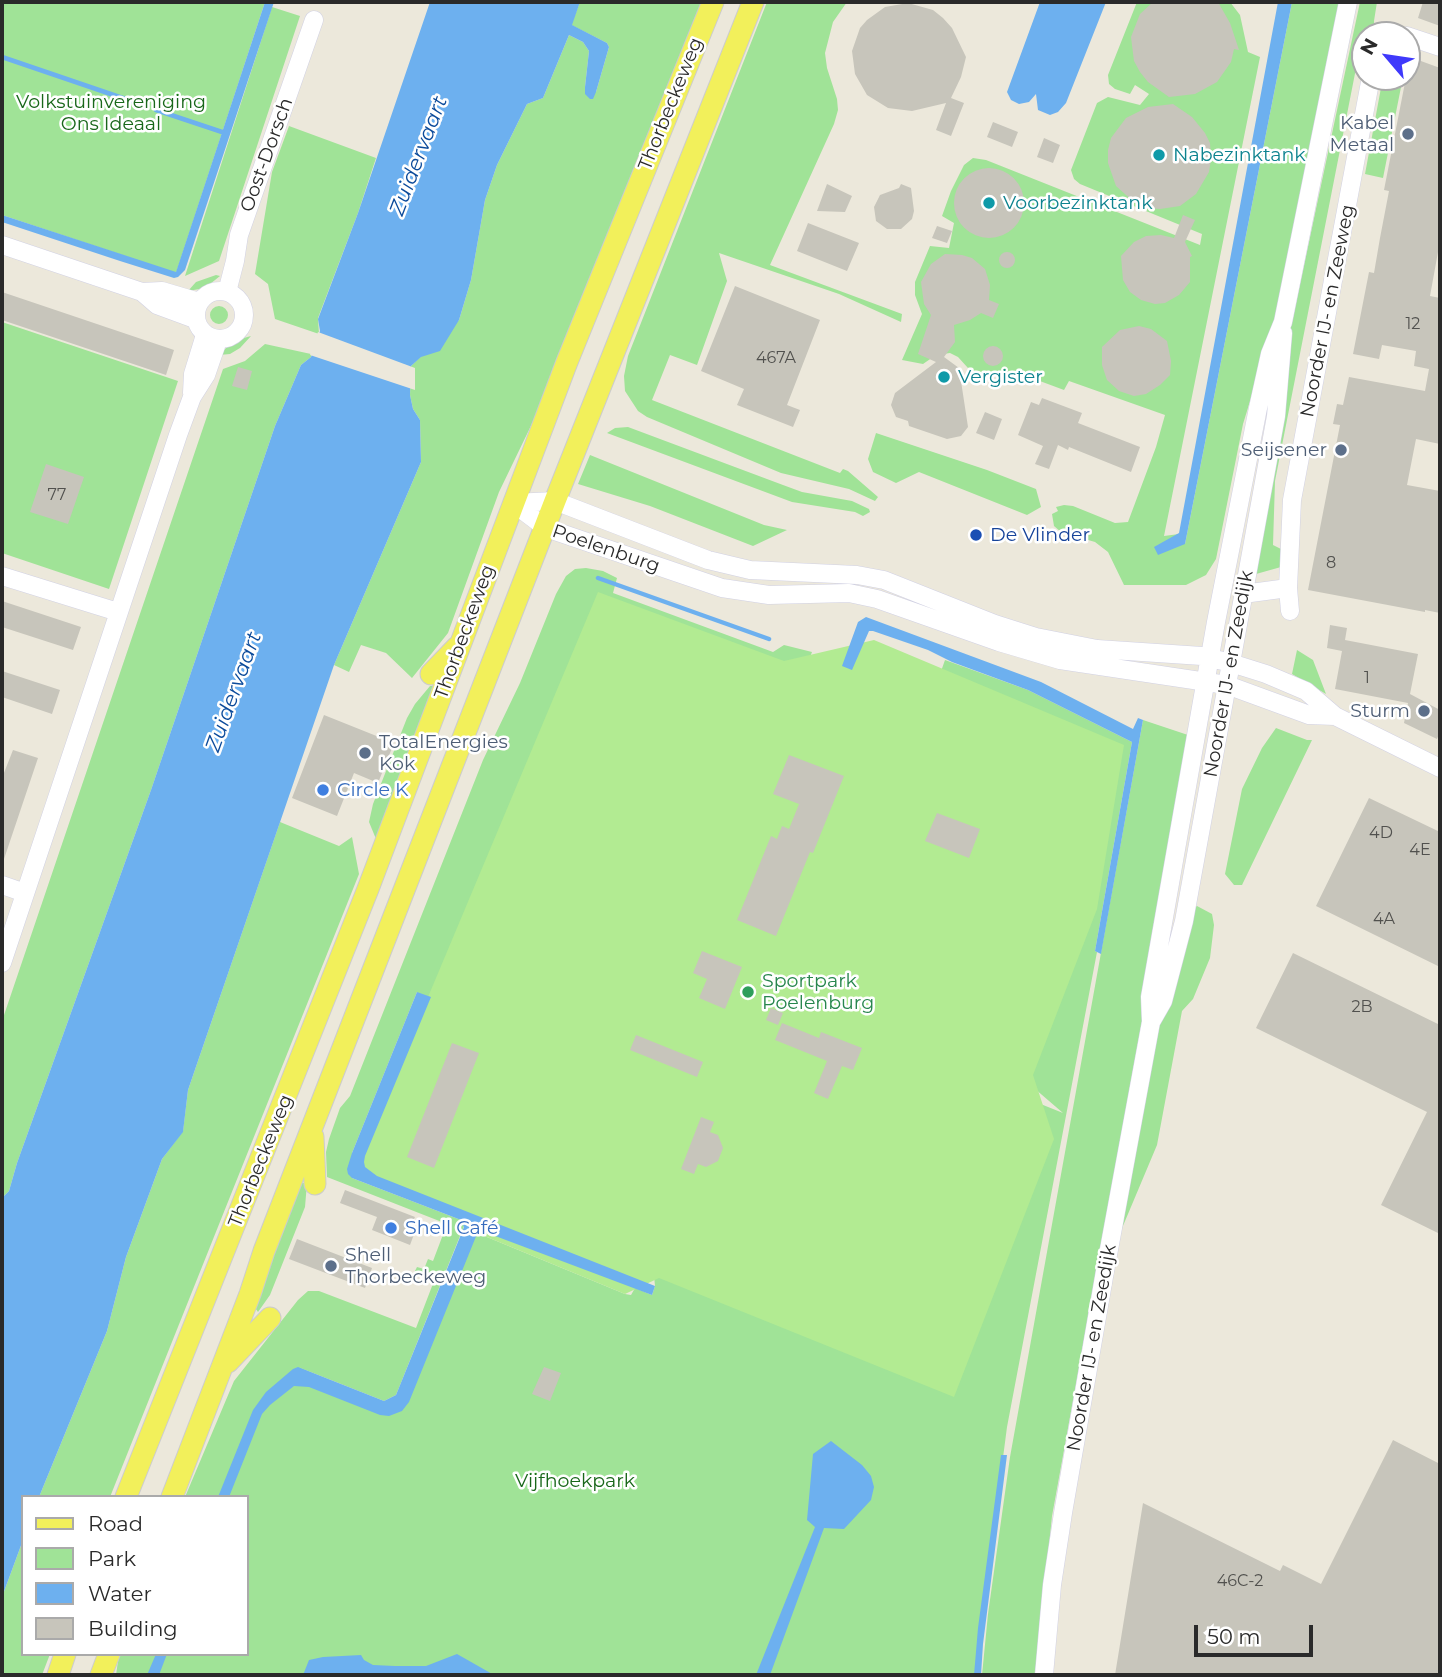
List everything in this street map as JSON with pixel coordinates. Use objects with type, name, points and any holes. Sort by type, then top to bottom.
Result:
[{"type":"main road","name":"Thorbeckeweg","points":[[127,1495],[368,889],[513,503],[713,2]]},
{"type":"main road","name":"Thorbeckeweg","points":[[173,1495],[264,1251],[555,501],[753,2]]},
{"type":"main road","points":[[431,674],[463,640]]},
{"type":"main road","points":[[367,844],[368,889]]},
{"type":"main road","points":[[313,1128],[315,1184]]},
{"type":"main road","points":[[222,1368],[270,1318]]},
{"type":"main road","points":[[58,1675],[64,1656]]},
{"type":"main road","points":[[101,1675],[108,1656]]},
{"type":"street","name":"Noorder IJ- en Zeedijk","points":[[1044,1675],[1052,1585],[1063,1513],[1152,1022],[1150,997],[1189,787],[1205,683],[1258,408],[1270,354],[1283,322],[1348,2]]},
{"type":"street","name":"Oost-Dorsch","points":[[227,292],[239,235],[314,20]]},
{"type":"street","points":[[1421,41],[1440,47]]},
{"type":"street","name":"Noorder IJ- en Zeeweg","points":[[1290,611],[1288,588],[1292,500],[1368,91]]},
{"type":"street","points":[[2,246],[142,292],[157,305],[197,310]]},
{"type":"street","points":[[216,291],[227,292],[236,297],[242,306],[243,322],[231,337],[211,337],[200,330],[197,310],[206,295],[216,291]]},
{"type":"street","name":"Noorder IJ- en Zeedijk","points":[[1152,1022],[1163,1001],[1184,922],[1276,416],[1283,354],[1283,322]]},
{"type":"street","points":[[2,963],[192,397],[206,375],[211,337]]},
{"type":"street","name":"Poelenburg","points":[[513,503],[555,501],[728,566],[750,570],[857,575],[884,580],[995,624],[1036,637],[1097,649],[1202,656],[1231,663],[1306,691],[1335,716]]},
{"type":"street","name":"Poelenburg","points":[[513,503],[545,528],[722,588],[769,595],[849,593],[877,599],[1011,646],[1060,660],[1227,685],[1309,715],[1335,716]]},
{"type":"street","points":[[2,576],[118,612]]},
{"type":"street","points":[[1243,594],[1288,588]]},
{"type":"street","points":[[1335,716],[1440,768]]},
{"type":"street","points":[[2,885],[25,893]]},
{"type":"green space","name":"Volkstuinvereniging Ons Ideaal","points":[[2,2],[265,2],[176,273],[2,215]]},
{"type":"green space","points":[[580,2],[707,2],[542,403],[499,492],[448,633],[412,678],[386,653],[361,645],[349,672],[334,665],[421,462],[420,420],[413,409],[410,395],[411,366],[459,320],[471,280],[485,200],[497,165],[527,104],[543,98],[569,35],[583,42],[589,51],[585,87],[596,92],[609,47],[607,43],[571,25]]},
{"type":"green space","points":[[767,2],[847,2],[833,22],[825,53],[837,99],[838,110],[834,124],[770,265],[902,314],[901,322],[839,294],[719,253],[727,281],[697,365],[670,355],[652,400],[840,473],[843,469],[848,471],[878,497],[875,501],[849,489],[781,473],[647,417],[638,411],[625,391],[624,376],[628,356]]},
{"type":"green space","points":[[1137,2],[1230,2],[1240,15],[1248,52],[1260,57],[1164,536],[1179,534],[1185,544],[1292,2],[1340,2],[1274,323],[1243,424],[1216,559],[1206,575],[1186,585],[1124,585],[1108,552],[1095,542],[1061,532],[1054,526],[1052,514],[1058,511],[1056,507],[1064,505],[1115,523],[1128,522],[1165,415],[1069,381],[1064,390],[1021,374],[979,373],[968,368],[950,353],[936,355],[923,364],[902,360],[922,314],[915,295],[915,282],[930,246],[949,248],[954,223],[942,216],[964,165],[973,158],[986,160],[1200,245],[1202,234],[1080,184],[1074,179],[1071,170],[1097,103],[1108,97],[1140,105],[1149,94],[1135,85],[1130,94],[1109,84],[1108,75]]},
{"type":"green space","points":[[1360,2],[1377,2],[1374,21],[1356,21]]},
{"type":"green space","points":[[272,7],[300,16],[219,261],[185,276]]},
{"type":"green space","points":[[1351,44],[1352,91],[1275,481],[1273,545],[1281,549],[1281,567],[1256,574],[1286,350]]},
{"type":"green space","points":[[1380,91],[1400,91],[1383,178],[1365,174]]},
{"type":"green space","points":[[289,126],[376,158],[318,318],[319,334],[275,319],[268,284],[255,274],[272,172]]},
{"type":"green space","points":[[220,276],[205,288],[188,291],[196,282]]},
{"type":"green space","points":[[219,306],[225,309],[228,315],[225,321],[219,324],[213,321],[210,315],[213,309]]},
{"type":"green space","points":[[2,322],[178,381],[109,589],[2,553]]},
{"type":"green space","points":[[251,336],[230,354],[219,355],[233,341]]},
{"type":"green space","points":[[265,344],[311,354],[311,357],[301,365],[275,426],[151,790],[9,1191],[2,1198],[2,1021],[223,369],[245,361]]},
{"type":"green space","points":[[628,427],[802,492],[852,501],[870,512],[863,516],[855,512],[792,502],[607,433],[615,428]]},
{"type":"green space","points":[[876,433],[1036,489],[1041,507],[1027,515],[919,472],[896,483],[873,472],[868,459]]},
{"type":"green space","points":[[590,455],[764,525],[787,530],[753,546],[650,506],[578,484]]},
{"type":"green space","name":"Vijfhoekpark","points":[[575,569],[603,571],[617,578],[613,593],[773,652],[784,645],[812,652],[775,748],[640,1255],[417,992],[352,1153],[352,1178],[461,1220],[464,1226],[396,1395],[384,1401],[298,1367],[394,1408],[470,1230],[625,1294],[631,1295],[635,1288],[652,1295],[655,1286],[651,1244],[884,1041],[1063,1113],[1013,1070],[939,677],[945,660],[1028,690],[1132,742],[1095,951],[1097,952],[1007,1427],[989,1565],[979,1675],[116,1675],[119,1656],[248,1656],[248,1495],[186,1495],[234,1381],[298,1300],[308,1291],[319,1291],[416,1328],[434,1281],[415,1271],[417,1267],[424,1269],[428,1259],[433,1261],[447,1224],[327,1177],[326,1152],[340,1108],[350,1096],[483,760],[520,683],[556,594],[566,576]]},
{"type":"green space","name":"Sportpark Poelenburg","points":[[598,592],[784,661],[874,640],[1124,745],[1097,909],[1033,1075],[1054,1139],[954,1397],[659,1278],[625,1294],[470,1230],[475,1222],[355,1171]]},
{"type":"green space","points":[[1297,650],[1313,660],[1326,694],[1292,674]]},
{"type":"green space","points":[[430,686],[437,686],[376,839],[369,822],[373,804],[407,718]]},
{"type":"green space","points":[[1143,720],[1191,736],[1180,812],[1052,1516],[1036,1675],[982,1675],[1010,1457]]},
{"type":"green space","points":[[1276,728],[1312,740],[1242,885],[1234,885],[1225,874],[1242,789],[1262,748]]},
{"type":"green space","points":[[280,822],[339,846],[352,837],[359,874],[111,1495],[40,1495],[107,1331],[126,1257],[162,1159],[183,1131],[188,1090]]},
{"type":"green space","points":[[1197,906],[1212,914],[1214,925],[1210,958],[1193,999],[1182,1011],[1157,1145],[1120,1233],[1159,1026],[1192,909]]},
{"type":"green space","points":[[301,1183],[307,1183],[305,1207],[270,1295],[258,1312],[253,1305]]},
{"type":"green space","points":[[21,1545],[21,1656],[49,1656],[42,1675],[2,1675],[2,1597]]},
{"type":"water","points":[[265,2],[274,2],[185,270],[178,277],[174,278],[2,222],[2,215],[176,272]]},
{"type":"water","name":"Zuidervaart","points":[[430,2],[580,2],[572,25],[607,43],[609,47],[596,92],[593,99],[585,94],[589,51],[583,42],[569,35],[543,98],[527,104],[497,165],[485,200],[471,280],[459,320],[440,351],[421,357],[411,366],[410,395],[413,409],[420,420],[421,462],[334,665],[188,1090],[183,1132],[162,1159],[126,1257],[107,1331],[40,1495],[21,1495],[21,1545],[2,1597],[2,1198],[9,1191],[151,790],[275,426],[301,365],[311,357],[320,331],[318,319],[358,213]]},
{"type":"water","points":[[1040,2],[1106,2],[1066,103],[1058,112],[1050,115],[1038,110],[1036,94],[1029,102],[1019,104],[1011,100],[1007,92]]},
{"type":"water","points":[[1278,2],[1292,2],[1185,544],[1158,555],[1154,547],[1179,533]]},
{"type":"water","points":[[866,617],[1041,682],[1133,729],[1138,718],[1143,720],[1101,954],[1095,951],[1132,742],[1028,690],[873,631],[869,631],[852,670],[842,666],[858,622]]},
{"type":"water","points":[[417,992],[431,997],[365,1156],[365,1167],[377,1176],[655,1286],[652,1295],[482,1231],[477,1234],[409,1402],[402,1411],[389,1416],[380,1415],[309,1387],[294,1386],[262,1414],[230,1495],[219,1495],[253,1410],[266,1392],[293,1369],[298,1367],[384,1401],[396,1395],[464,1227],[461,1220],[352,1178],[347,1169]]},
{"type":"water","points":[[831,1441],[862,1465],[871,1476],[874,1487],[871,1500],[844,1529],[824,1528],[770,1675],[756,1675],[815,1527],[807,1520],[813,1454]]},
{"type":"water","points":[[1001,1455],[1007,1455],[981,1675],[974,1675],[978,1628]]},
{"type":"water","points":[[457,1654],[494,1675],[303,1675],[309,1660],[323,1657],[361,1655],[373,1665],[426,1666]]},
{"type":"water","points":[[155,1656],[166,1656],[159,1675],[147,1675]]},
{"type":"pier","points":[[318,332],[415,368],[415,390],[310,355]]},
{"type":"building","name":"Nabezinktank","points":[[1153,2],[1218,2],[1230,23],[1239,50],[1234,49],[1231,62],[1217,82],[1195,94],[1169,97],[1148,82],[1140,72],[1134,61],[1131,37],[1140,14]]},
{"type":"building","points":[[1423,2],[1440,2],[1440,26],[1418,18]]},
{"type":"building","points":[[908,3],[933,10],[943,18],[952,28],[966,57],[961,77],[951,98],[964,103],[951,136],[936,130],[946,103],[912,111],[888,108],[867,95],[855,74],[852,51],[860,28],[885,7]]},
{"type":"building","points":[[1421,61],[1440,68],[1440,241],[1430,296],[1440,298],[1440,444],[1416,439],[1407,485],[1440,491],[1440,613],[1308,590],[1340,425],[1333,424],[1337,404],[1343,405],[1349,377],[1425,391],[1429,369],[1414,366],[1416,351],[1382,345],[1379,359],[1353,354],[1369,272],[1374,273],[1389,191],[1384,190],[1403,91],[1421,91]]},
{"type":"building","name":"Nabezinktank","points":[[1173,104],[1192,117],[1205,133],[1210,143],[1209,172],[1196,194],[1180,206],[1147,208],[1135,203],[1116,186],[1108,163],[1111,138],[1126,118],[1148,107]]},
{"type":"building","points":[[993,122],[1018,132],[1012,147],[987,137]]},
{"type":"building","points":[[1044,138],[1060,145],[1053,163],[1037,157]]},
{"type":"building","name":"Voorbezinktank","points":[[989,168],[1014,178],[1024,203],[1014,228],[989,238],[964,228],[954,203],[964,178]]},
{"type":"building","points":[[827,184],[852,196],[845,212],[817,211]]},
{"type":"building","points":[[901,184],[911,188],[914,211],[912,219],[901,229],[887,229],[876,221],[874,207],[880,195],[899,188]]},
{"type":"building","points":[[1183,215],[1195,220],[1185,242],[1192,256],[1190,282],[1179,295],[1165,303],[1155,304],[1141,300],[1130,292],[1123,280],[1121,256],[1134,242],[1146,236],[1174,238]]},
{"type":"building","points":[[808,223],[859,243],[847,271],[797,251]]},
{"type":"building","points":[[937,226],[952,231],[947,243],[932,238]]},
{"type":"building","points":[[1007,252],[1015,260],[1007,268],[999,260]]},
{"type":"building","points":[[945,254],[972,258],[985,269],[990,285],[989,300],[999,304],[993,318],[981,313],[954,325],[955,342],[944,357],[959,368],[968,427],[961,436],[947,439],[909,426],[908,421],[896,417],[891,405],[895,393],[936,362],[918,354],[931,315],[924,304],[921,282],[931,264]]},
{"type":"building","points":[[735,286],[820,320],[787,405],[800,410],[793,427],[737,405],[744,389],[701,371]]},
{"type":"building","points":[[2,292],[174,350],[166,375],[2,320]]},
{"type":"building","points":[[1139,326],[1151,329],[1167,341],[1171,361],[1170,375],[1146,394],[1134,396],[1119,391],[1107,380],[1102,365],[1102,347],[1120,330]]},
{"type":"building","points":[[993,346],[1000,349],[1003,356],[1000,363],[993,366],[986,363],[983,356],[986,349]]},
{"type":"building","points":[[238,367],[252,371],[247,390],[232,386]]},
{"type":"building","points":[[1042,398],[1082,413],[1078,423],[1140,447],[1131,472],[1058,445],[1049,469],[1035,464],[1043,446],[1018,435],[1031,402],[1039,405]]},
{"type":"building","points":[[985,412],[1002,419],[994,440],[976,433]]},
{"type":"building","points":[[46,464],[84,477],[68,524],[30,512]]},
{"type":"building","points":[[2,601],[81,627],[73,650],[2,627]]},
{"type":"building","points":[[1330,625],[1347,628],[1345,640],[1418,654],[1410,694],[1440,710],[1440,732],[1437,739],[1404,723],[1408,703],[1335,689],[1342,651],[1327,648]]},
{"type":"building","points":[[2,671],[60,690],[52,714],[2,697]]},
{"type":"building","points":[[324,715],[394,743],[378,783],[354,773],[337,816],[292,798]]},
{"type":"building","points":[[13,750],[38,758],[2,859],[2,778]]},
{"type":"building","points":[[789,755],[844,776],[776,936],[737,920],[771,836],[777,839],[782,826],[789,829],[799,804],[773,794]]},
{"type":"building","points":[[1369,798],[1440,832],[1440,967],[1316,906]]},
{"type":"building","points":[[937,813],[980,829],[969,858],[925,841]]},
{"type":"building","points":[[702,951],[742,967],[725,1009],[699,998],[707,979],[693,973]]},
{"type":"building","points":[[1293,953],[1440,1025],[1440,1234],[1381,1205],[1427,1112],[1256,1028]]},
{"type":"building","points":[[771,1008],[783,1013],[778,1025],[766,1020]]},
{"type":"building","points":[[782,1023],[819,1038],[821,1032],[862,1048],[853,1070],[842,1066],[828,1099],[814,1093],[827,1061],[775,1040]]},
{"type":"building","points":[[636,1035],[703,1062],[697,1077],[630,1050]]},
{"type":"building","points":[[452,1043],[479,1053],[434,1168],[407,1157]]},
{"type":"building","points":[[701,1117],[714,1122],[710,1132],[718,1135],[723,1148],[718,1161],[706,1167],[698,1164],[694,1174],[681,1169]]},
{"type":"building","points":[[345,1190],[415,1217],[414,1219],[419,1221],[410,1245],[372,1230],[377,1217],[340,1203]]},
{"type":"building","points":[[297,1239],[372,1268],[365,1288],[289,1259]]},
{"type":"building","points":[[544,1367],[561,1373],[550,1401],[532,1394]]},
{"type":"building","points":[[1393,1440],[1440,1464],[1440,1675],[1115,1675],[1143,1503],[1280,1571],[1283,1565],[1321,1584]]},
{"type":"waterway","points":[[2,57],[146,106]]},
{"type":"waterway","points":[[156,110],[222,132]]},
{"type":"waterway","points":[[598,578],[769,639]]},
{"type":"place","name":"Kabel Metaal","points":[[1408,134]]},
{"type":"place","name":"Nabezinktank","points":[[1159,155]]},
{"type":"place","name":"Voorbezinktank","points":[[989,203]]},
{"type":"place","name":"Vergister","points":[[944,377]]},
{"type":"place","name":"Seijsener","points":[[1341,450]]},
{"type":"place","name":"De Vlinder","points":[[976,535]]},
{"type":"place","name":"Sturm","points":[[1424,711]]},
{"type":"place","name":"TotalEnergies Kok","points":[[365,753]]},
{"type":"place","name":"Circle K","points":[[323,790]]},
{"type":"place","name":"Sportpark Poelenburg","points":[[748,992]]},
{"type":"place","name":"Shell Café","points":[[391,1228]]},
{"type":"place","name":"Shell Thorbeckeweg","points":[[331,1266]]}]
